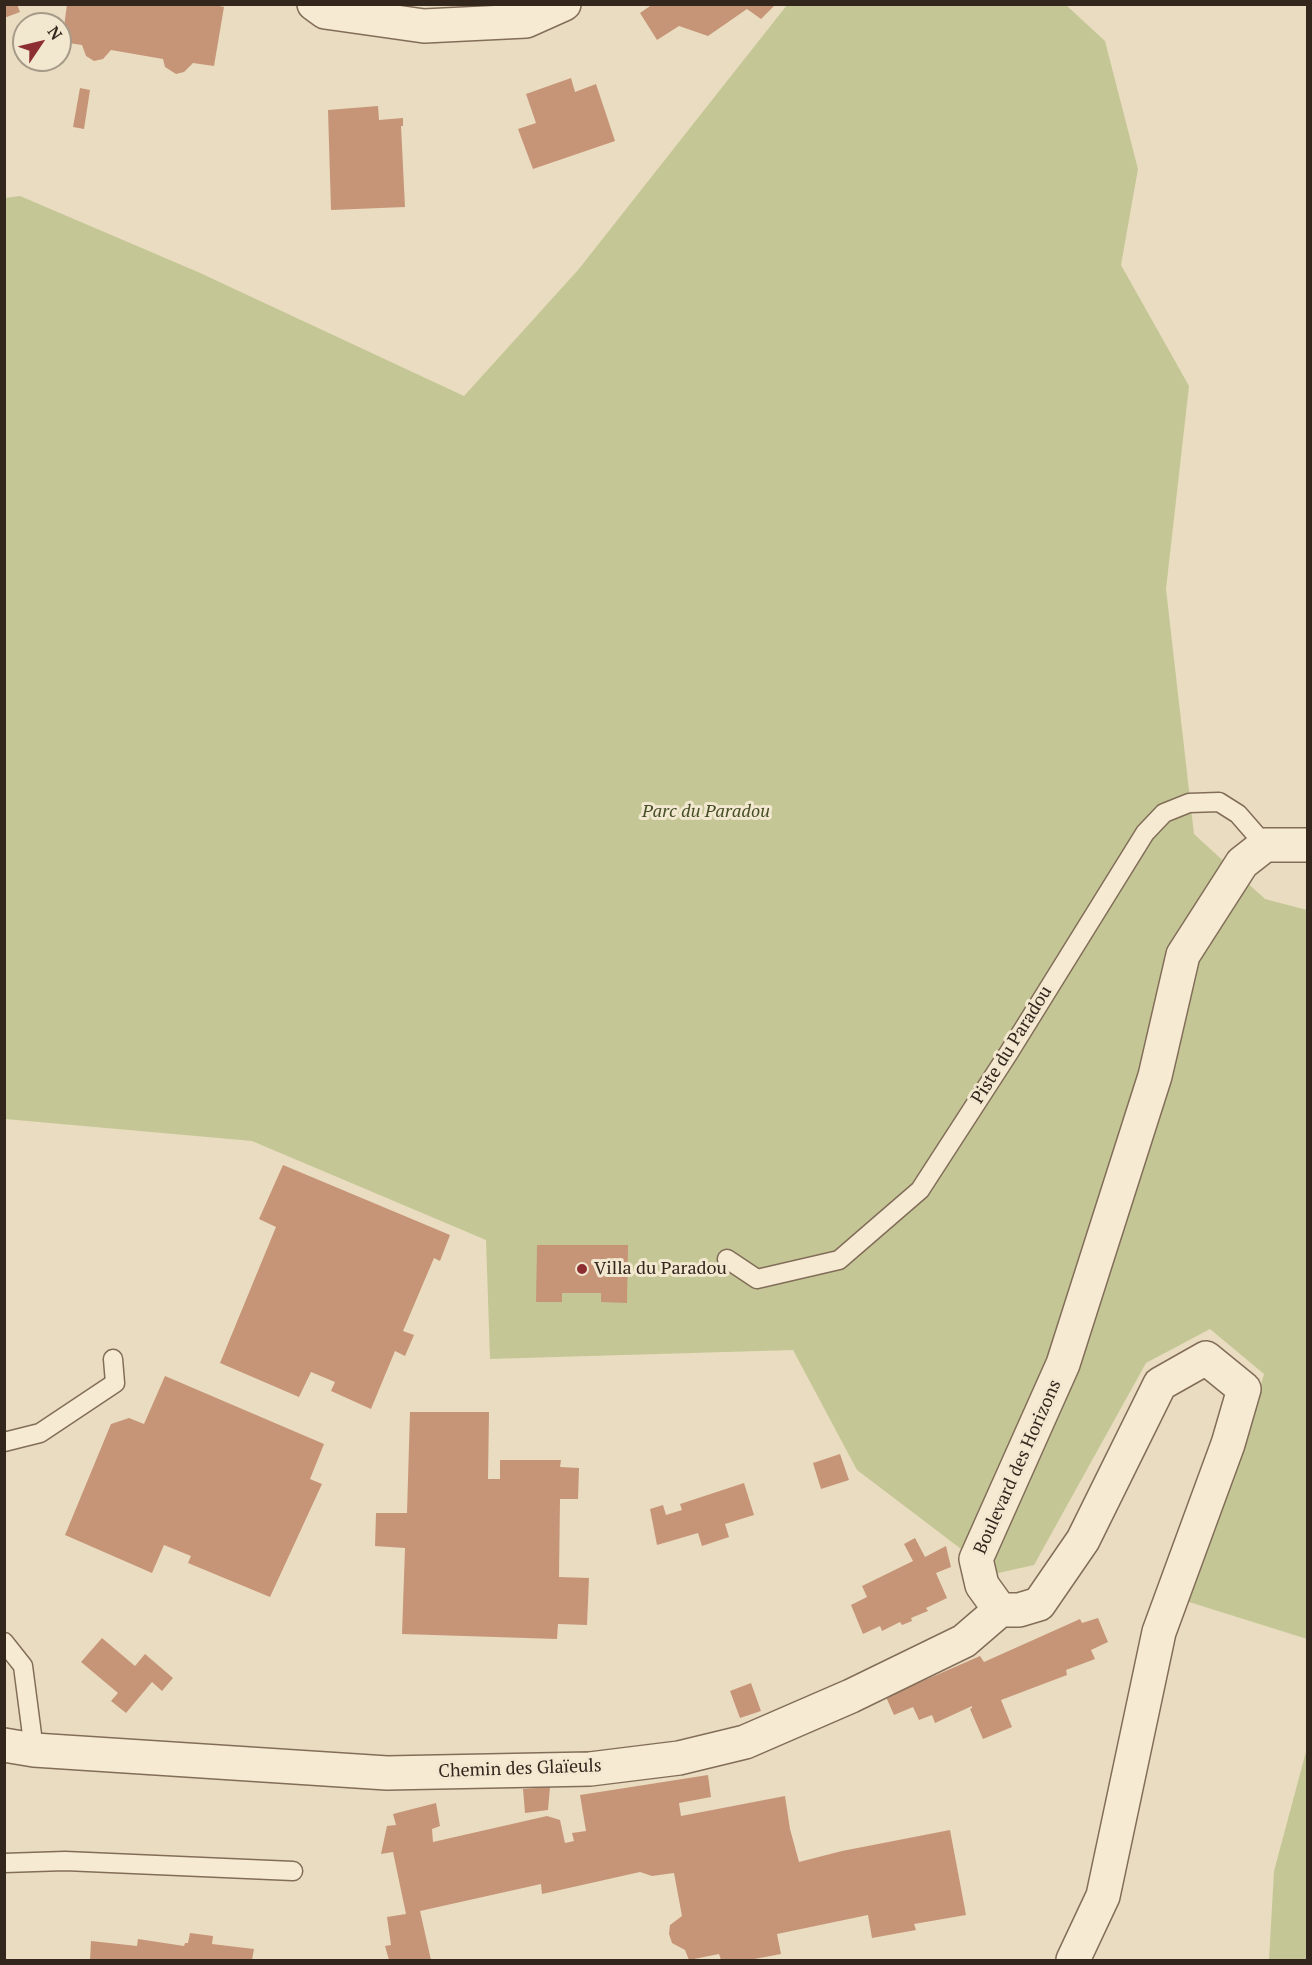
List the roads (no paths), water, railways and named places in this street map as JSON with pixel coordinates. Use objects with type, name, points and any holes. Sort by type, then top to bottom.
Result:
[{"type":"street","points":[[314,4],[325,12],[424,26],[526,21],[564,4]]},
{"type":"street","points":[[1265,845],[1308,845]]},
{"type":"street","name":"Boulevard des Horizons","points":[[1000,1610],[982,1585],[976,1559],[1063,1364],[1155,1076],[1184,955],[1242,863],[1265,845]]},
{"type":"street","points":[[1000,1610],[1019,1610],[1039,1604],[1083,1540],[1160,1384],[1206,1358],[1244,1389],[1228,1444],[1159,1632],[1103,1896],[1073,1960]]},
{"type":"street","name":"Chemin des Glaïeuls","points":[[20,1748],[387,1773],[590,1769],[679,1758],[745,1742],[851,1696],[964,1641],[1000,1610]]},
{"type":"lane","name":"Piste du Paradou","points":[[727,1259],[757,1279],[839,1260],[920,1190],[1008,1054],[1145,832],[1164,813],[1189,803],[1219,802],[1238,814],[1265,845]]},
{"type":"lane","points":[[4,1442],[40,1433],[115,1383],[112,1359]]},
{"type":"lane","points":[[4,1642],[23,1666],[20,1748]]},
{"type":"lane","points":[[4,1863],[65,1861],[293,1871]]},
{"type":"place","name":"Villa du Paradou","points":[[582,1269]]},
{"type":"park label","name":"Parc du Paradou","points":[[706,812]]}]
